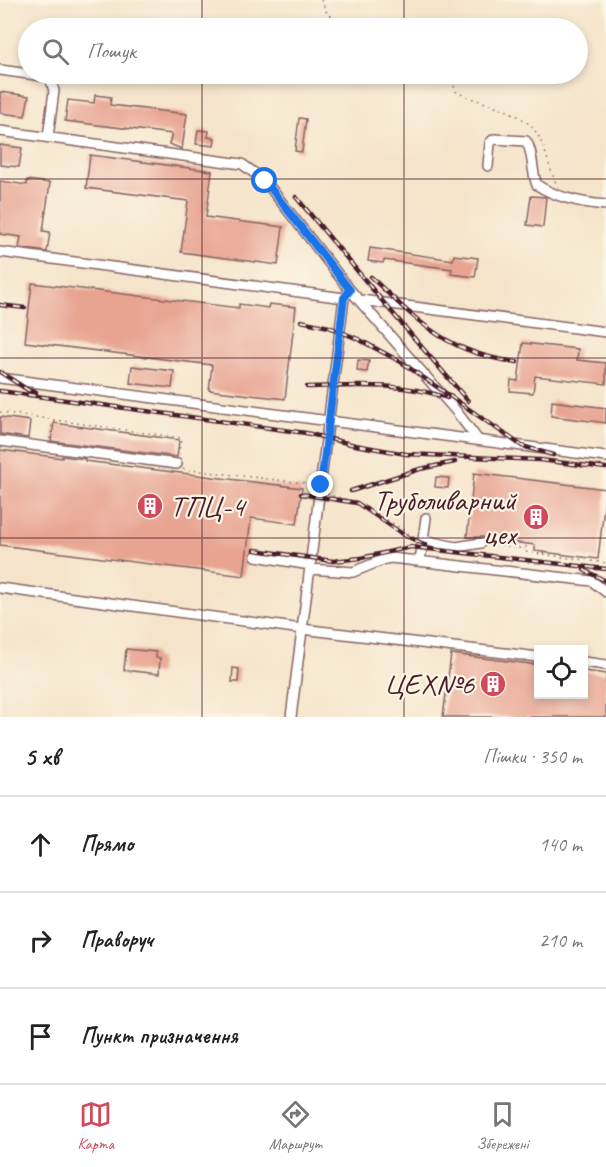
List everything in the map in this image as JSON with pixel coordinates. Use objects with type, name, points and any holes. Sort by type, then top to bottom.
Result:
[{"type":"lane","points":[[0,70],[18,73]]},
{"type":"lane","points":[[48,137],[54,91],[52,84]]},
{"type":"lane","points":[[0,131],[242,164],[265,181],[347,294],[291,717]]},
{"type":"lane","points":[[488,166],[490,143],[494,139],[526,141],[530,147],[533,177],[537,185],[589,204],[606,205]]},
{"type":"lane","points":[[0,252],[347,294],[360,300],[606,332]]},
{"type":"lane","points":[[360,300],[478,440]]},
{"type":"lane","points":[[0,378],[606,457]]},
{"type":"lane","points":[[0,441],[177,464]]},
{"type":"lane","points":[[420,561],[426,518]]},
{"type":"lane","points":[[423,540],[456,547],[481,543]]},
{"type":"lane","points":[[256,556],[310,567],[353,572],[385,559],[420,561],[592,581],[605,588]]},
{"type":"lane","points":[[0,588],[534,657]]},
{"type":"lane","points":[[588,663],[606,665]]},
{"type":"path","points":[[321,0],[327,13],[334,18]]},
{"type":"path","points":[[454,84],[455,91],[468,98],[522,118],[539,137],[551,174],[563,196]]},
{"type":"path","points":[[0,411],[181,438],[177,468],[320,489],[361,504],[407,534],[423,540]]},
{"type":"path","points":[[49,447],[53,419]]},
{"type":"path","points":[[481,543],[526,548],[526,552],[606,563]]},
{"type":"building","points":[[0,92],[29,96],[25,116],[0,113]]},
{"type":"building","points":[[95,95],[111,97],[110,105],[187,114],[182,149],[169,144],[172,134],[65,121],[68,100],[94,103]]},
{"type":"building","points":[[299,118],[306,119],[302,152],[295,151]]},
{"type":"building","points":[[198,130],[209,131],[208,137],[215,138],[214,146],[196,144]]},
{"type":"building","points":[[0,145],[22,148],[19,167],[0,165]]},
{"type":"building","points":[[90,155],[212,171],[206,217],[283,227],[278,265],[181,252],[188,201],[86,188]]},
{"type":"building","points":[[27,180],[50,183],[43,231],[50,232],[47,252],[19,248],[21,237],[0,234],[0,181],[27,185]]},
{"type":"building","points":[[531,196],[546,197],[543,227],[527,225]]},
{"type":"building","points":[[370,248],[453,260],[454,255],[478,258],[475,277],[451,274],[452,269],[384,260],[383,263],[368,261]]},
{"type":"building","points":[[32,283],[239,308],[239,304],[268,308],[269,304],[296,307],[285,399],[209,390],[212,365],[25,342]]},
{"type":"building","points":[[523,343],[578,349],[577,360],[606,363],[606,384],[535,376],[533,393],[510,391],[511,380],[518,381]]},
{"type":"building","points":[[358,360],[369,361],[367,372],[357,371]]},
{"type":"building","points":[[132,366],[174,371],[172,388],[130,383]]},
{"type":"building","points":[[552,401],[606,408],[606,423],[551,416]]},
{"type":"building","points":[[0,417],[30,421],[28,438],[0,434]]},
{"type":"building","points":[[54,423],[179,440],[177,457],[51,441]]},
{"type":"building","name":"ТПЦ-4","points":[[0,450],[302,488],[297,524],[251,518],[244,576],[0,545]]},
{"type":"building","name":"Труболиварний цех","points":[[474,473],[606,489],[598,559],[535,551],[535,545],[483,537],[467,537]]},
{"type":"building","points":[[436,477],[449,478],[448,488],[435,487]]},
{"type":"building","points":[[126,649],[156,652],[156,658],[160,658],[159,674],[124,670]]},
{"type":"building","name":"ЦЕХ№6","points":[[451,654],[534,664],[534,699],[588,699],[588,672],[606,674],[606,717],[443,717]]},
{"type":"building","points":[[233,668],[239,669],[238,682],[232,682]]},
{"type":"railway","points":[[296,197],[468,401]]},
{"type":"railway","points":[[371,277],[420,322],[453,343],[472,352],[517,362]]},
{"type":"railway","points":[[0,305],[25,308]]},
{"type":"railway","points":[[301,321],[329,327],[358,339],[401,362],[522,446],[553,455]]},
{"type":"railway","points":[[0,372],[28,390],[36,392]]},
{"type":"railway","points":[[307,387],[395,387],[447,398]]},
{"type":"railway","points":[[0,391],[306,433],[406,454],[540,460],[606,468]]},
{"type":"railway","points":[[351,491],[420,469],[455,462]]},
{"type":"railway","points":[[301,494],[357,503],[404,535],[426,545]]},
{"type":"railway","points":[[255,550],[333,561],[361,558],[411,547],[606,569]]},
{"type":"railway","points":[[584,570],[606,581]]},
{"type":"place","name":"ТПЦ-4","points":[[150,506]]},
{"type":"place","name":"Труболиварний цех","points":[[536,517]]},
{"type":"place","name":"ЦЕХ№6","points":[[493,684]]},
{"type":"route","points":[[265,181],[350,290],[344,298],[321,485]]}]
